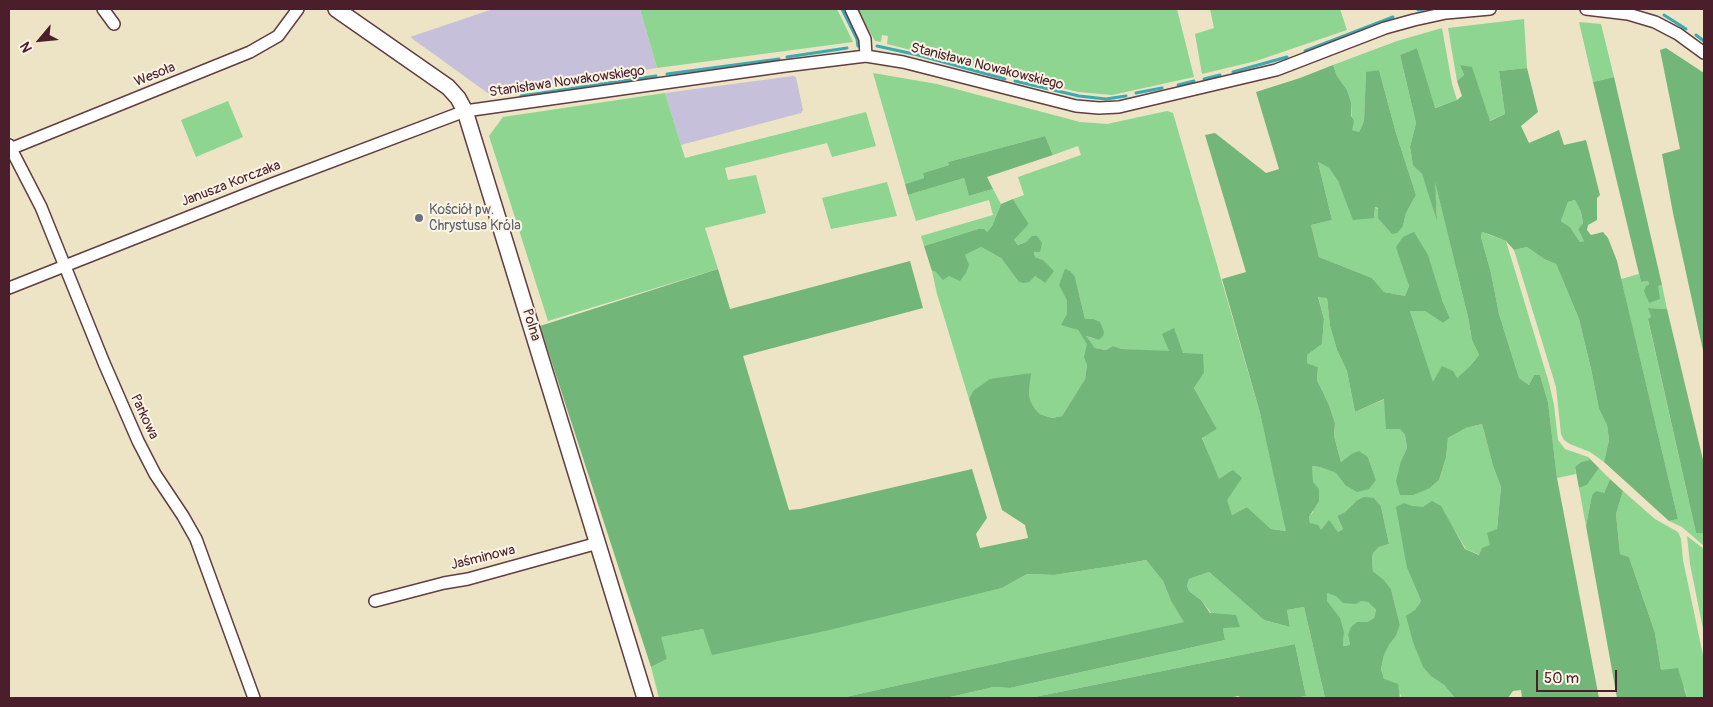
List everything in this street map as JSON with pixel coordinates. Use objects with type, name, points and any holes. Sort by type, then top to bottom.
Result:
[{"type":"street","points":[[103,9],[114,24]]},
{"type":"street","name":"Wesoła","points":[[9,147],[250,52],[278,36],[298,9]]},
{"type":"street","name":"Polna","points":[[336,9],[448,87],[458,98],[465,112],[645,698]]},
{"type":"street","points":[[850,9],[865,39],[866,56]]},
{"type":"street","name":"Stanisława Nowakowskiego","points":[[465,112],[866,56],[903,62],[1076,106],[1099,108],[1120,106],[1276,70],[1386,28],[1414,20],[1446,13],[1490,9]]},
{"type":"street","points":[[1586,9],[1628,14],[1655,22],[1678,34],[1704,53]]},
{"type":"street","name":"Janusza Korczaka","points":[[9,288],[243,195],[465,112]]},
{"type":"street","name":"Parkowa","points":[[9,147],[38,200],[106,370],[138,441],[155,474],[184,516],[196,539],[254,698]]},
{"type":"street","name":"Jaśminowa","points":[[375,601],[444,583],[468,579],[598,543]]},
{"type":"shaded area","points":[[493,9],[640,9],[657,68],[489,94],[410,37]]},
{"type":"shaded area","points":[[796,77],[803,110],[801,113],[681,145],[665,93]]},
{"type":"green space","points":[[640,9],[837,9],[853,42],[657,68]]},
{"type":"green space","points":[[857,9],[1177,9],[1194,77],[1112,95],[1078,92],[887,44],[888,36],[882,35],[881,42],[875,41]]},
{"type":"green space","points":[[1210,9],[1340,9],[1347,30],[1256,61],[1202,74],[1195,34],[1214,28]]},
{"type":"green space","points":[[1524,19],[1527,68],[1499,71],[1505,114],[1489,121],[1460,66],[1464,75],[1457,81],[1448,28]]},
{"type":"green space","points":[[1579,22],[1601,24],[1614,77],[1593,82]]},
{"type":"green space","points":[[1442,28],[1452,84],[1457,100],[1434,108],[1417,48],[1400,55],[1416,123],[1410,147],[1413,164],[1422,174],[1437,218],[1434,177],[1472,340],[1479,355],[1457,378],[1433,383],[1410,311],[1425,311],[1443,323],[1450,318],[1442,300],[1404,269],[1409,286],[1405,296],[1384,292],[1372,278],[1319,257],[1311,225],[1332,220],[1318,162],[1329,168],[1338,181],[1345,197],[1366,218],[1374,218],[1375,207],[1403,226],[1406,213],[1416,195],[1396,133],[1379,70],[1366,73],[1364,121],[1359,132],[1352,130],[1351,102],[1347,90],[1337,76],[1333,65],[1397,41]]},
{"type":"green space","points":[[1417,48],[1435,108],[1457,100],[1462,96],[1457,81],[1464,75],[1460,65],[1472,67],[1490,121],[1505,114],[1499,71],[1527,68],[1538,112],[1521,126],[1529,143],[1559,130],[1564,145],[1586,140],[1600,195],[1597,198],[1597,220],[1588,225],[1587,230],[1591,235],[1603,232],[1608,238],[1617,261],[1678,519],[1669,521],[1604,462],[1609,440],[1607,425],[1599,409],[1579,319],[1556,264],[1544,259],[1527,247],[1514,250],[1506,241],[1491,235],[1482,232],[1481,237],[1491,273],[1499,314],[1519,378],[1529,385],[1534,375],[1540,375],[1548,402],[1557,478],[1599,698],[1522,698],[1521,690],[1513,691],[1508,698],[1455,698],[1444,685],[1432,677],[1423,667],[1413,642],[1406,616],[1415,610],[1421,601],[1407,568],[1396,507],[1404,503],[1423,507],[1432,501],[1441,506],[1465,549],[1479,555],[1482,548],[1490,545],[1487,533],[1497,529],[1501,487],[1493,466],[1482,424],[1466,428],[1448,438],[1446,458],[1439,480],[1430,488],[1413,495],[1400,495],[1396,481],[1401,461],[1407,448],[1405,435],[1400,429],[1386,429],[1384,399],[1355,412],[1347,371],[1337,350],[1330,326],[1327,298],[1318,297],[1324,319],[1322,344],[1307,355],[1307,363],[1318,367],[1317,380],[1335,423],[1334,436],[1341,462],[1351,454],[1359,451],[1368,457],[1376,480],[1369,489],[1357,492],[1345,485],[1336,473],[1312,466],[1313,482],[1319,489],[1319,501],[1309,517],[1310,523],[1318,525],[1321,530],[1329,520],[1338,532],[1343,529],[1337,516],[1345,512],[1356,501],[1364,497],[1374,498],[1381,506],[1389,544],[1379,547],[1373,553],[1373,571],[1391,589],[1400,625],[1396,636],[1384,655],[1381,669],[1384,679],[1398,684],[1400,698],[1325,698],[1304,607],[1287,610],[1290,627],[1264,620],[1209,572],[1189,579],[1187,586],[1189,591],[1201,600],[1210,613],[1236,615],[1240,627],[1223,628],[1225,640],[1010,688],[994,687],[946,698],[841,698],[1184,622],[1171,601],[1163,581],[1146,560],[1054,575],[1027,574],[1002,588],[825,631],[712,655],[703,629],[661,637],[667,659],[651,667],[540,326],[718,269],[730,309],[910,261],[923,308],[743,356],[789,510],[972,469],[987,518],[976,534],[980,548],[1028,538],[1025,525],[1002,510],[969,399],[973,391],[990,379],[1031,373],[1030,400],[1035,409],[1040,414],[1052,418],[1062,416],[1085,379],[1087,365],[1084,357],[1087,344],[1078,330],[1061,325],[1067,314],[1067,301],[1059,285],[1065,269],[1070,271],[1075,277],[1085,319],[1093,319],[1100,322],[1104,332],[1099,340],[1086,336],[1095,348],[1106,350],[1113,346],[1122,349],[1169,351],[1162,334],[1174,328],[1183,353],[1203,354],[1204,373],[1194,388],[1217,429],[1202,438],[1219,479],[1233,470],[1242,478],[1227,500],[1232,515],[1247,507],[1271,529],[1286,531],[1260,413],[1222,279],[1246,272],[1205,135],[1215,133],[1266,173],[1279,169],[1256,92],[1333,65],[1337,76],[1347,90],[1351,102],[1351,116],[1354,121],[1352,130],[1359,132],[1364,121],[1366,72],[1379,70],[1396,133],[1416,195],[1406,213],[1403,226],[1397,233],[1392,234],[1378,218],[1378,208],[1375,207],[1374,218],[1353,220],[1338,181],[1329,168],[1318,162],[1332,220],[1311,225],[1319,257],[1372,278],[1384,292],[1405,296],[1409,286],[1396,247],[1403,237],[1414,232],[1428,255],[1442,300],[1450,318],[1443,323],[1425,311],[1410,311],[1433,382],[1442,366],[1453,371],[1457,378],[1479,355],[1472,340],[1435,182],[1437,221],[1422,174],[1413,165],[1410,147],[1416,123],[1400,55]],"holes":[[[1575,200],[1581,212],[1583,223],[1578,229],[1584,241],[1580,242],[1570,227],[1561,221],[1568,202]],[[1327,593],[1336,596],[1343,603],[1356,604],[1361,601],[1368,602],[1376,610],[1374,618],[1367,622],[1357,622],[1351,627],[1348,635],[1350,645],[1343,646],[1344,632],[1340,618],[1327,601]]]},
{"type":"green space","points":[[1666,48],[1704,73],[1704,355],[1662,154],[1680,149],[1660,50]]},
{"type":"green space","points":[[873,73],[937,84],[1080,122],[1107,124],[1167,111],[1173,113],[1260,413],[1287,531],[1271,529],[1247,507],[1232,515],[1202,437],[1217,429],[1194,388],[1204,373],[1169,352],[1122,349],[1113,346],[1106,350],[1095,348],[1085,336],[1099,340],[1093,319],[1085,319],[1075,277],[1059,285],[1067,301],[1067,315],[1088,344],[1085,355],[1087,365],[1085,379],[1062,416],[1052,418],[1040,414],[1035,409],[1030,400],[1030,373],[973,391],[969,399],[937,294],[932,271],[935,270],[943,279],[965,255],[981,247],[1001,258],[1018,281],[1035,276],[1045,283],[1043,260],[1035,257],[1034,251],[1026,242],[1018,245],[1014,240],[1029,224],[1013,199],[1024,195],[1018,177],[1081,155],[1078,146],[1053,155],[1045,136],[948,162],[949,165],[923,173],[924,178],[905,184]]},
{"type":"green space","points":[[1614,77],[1662,285],[1658,286],[1660,299],[1649,303],[1644,291],[1646,286],[1649,285],[1648,281],[1641,282],[1593,82]]},
{"type":"green space","points":[[665,93],[685,158],[866,112],[876,146],[832,157],[827,143],[725,168],[728,180],[756,175],[766,213],[705,228],[718,269],[548,321],[489,136],[503,117]]},
{"type":"green space","points":[[228,101],[243,137],[196,157],[181,120]]},
{"type":"green space","points":[[1045,136],[1053,155],[987,177],[993,189],[969,196],[964,178],[908,195],[905,184],[924,178],[923,173],[949,165],[948,162]]},
{"type":"green space","points":[[964,178],[969,196],[993,189],[1001,204],[992,226],[987,232],[978,229],[924,246],[921,236],[993,215],[989,200],[916,221],[908,195]]},
{"type":"green space","points":[[887,182],[897,216],[831,229],[822,198]]},
{"type":"green space","points":[[1013,199],[1029,224],[1014,240],[1018,245],[1026,242],[1032,236],[1037,236],[1042,243],[1040,252],[1034,252],[1035,257],[1043,260],[1054,271],[1045,283],[1035,276],[1029,282],[1023,283],[1018,281],[1001,258],[981,247],[965,255],[969,265],[960,281],[949,276],[943,280],[935,271],[932,271],[924,246],[978,229],[984,229],[987,232],[992,226],[1001,204]]},
{"type":"green space","points":[[1575,200],[1581,212],[1583,223],[1578,229],[1584,241],[1580,242],[1570,227],[1561,221],[1568,202]]},
{"type":"green space","points":[[1482,232],[1506,241],[1549,383],[1554,405],[1558,440],[1565,449],[1588,457],[1589,460],[1581,462],[1575,467],[1576,474],[1557,478],[1548,402],[1540,375],[1534,375],[1529,385],[1519,378],[1499,314],[1491,273],[1481,237]]},
{"type":"green space","points":[[1527,247],[1544,259],[1556,264],[1579,319],[1599,409],[1607,425],[1609,440],[1604,462],[1590,452],[1570,444],[1564,440],[1561,434],[1556,387],[1514,250]]},
{"type":"green space","points":[[1639,274],[1641,282],[1648,281],[1649,285],[1662,285],[1667,309],[1649,308],[1651,317],[1648,320],[1696,533],[1704,533],[1704,546],[1682,527],[1669,521],[1678,519],[1621,279]]},
{"type":"green space","points":[[1318,296],[1327,298],[1330,326],[1337,350],[1347,371],[1355,412],[1385,399],[1405,435],[1407,448],[1401,461],[1430,488],[1439,480],[1446,458],[1448,438],[1466,428],[1482,424],[1493,466],[1501,487],[1497,529],[1490,545],[1480,555],[1466,549],[1447,518],[1423,507],[1412,507],[1404,503],[1407,568],[1421,601],[1415,610],[1432,677],[1444,685],[1455,698],[1400,698],[1401,695],[1384,679],[1381,669],[1384,655],[1396,636],[1400,625],[1391,589],[1373,571],[1373,553],[1379,547],[1389,544],[1381,506],[1374,498],[1356,501],[1345,512],[1337,516],[1343,529],[1338,532],[1326,524],[1321,531],[1310,523],[1309,517],[1313,512],[1312,466],[1336,473],[1345,485],[1376,480],[1368,457],[1351,454],[1341,462],[1334,436],[1335,423],[1317,380],[1318,367],[1307,363],[1307,355],[1322,344],[1324,319]]},
{"type":"green space","points":[[1648,308],[1667,309],[1704,464],[1704,533],[1696,533],[1648,319],[1651,317]]},
{"type":"green space","points":[[1588,457],[1599,468],[1587,485],[1579,488],[1575,467],[1581,462],[1589,460]]},
{"type":"green space","points":[[1599,468],[1610,479],[1604,493],[1592,495],[1586,526],[1579,488],[1587,485]]},
{"type":"green space","points":[[1610,479],[1623,491],[1616,514],[1620,554],[1629,557],[1655,633],[1661,670],[1678,668],[1687,698],[1617,698],[1586,526],[1592,495],[1596,491],[1604,493]]},
{"type":"green space","points":[[1623,491],[1655,519],[1678,532],[1681,539],[1683,560],[1704,660],[1704,698],[1687,698],[1685,689],[1661,670],[1655,633],[1629,557],[1620,554],[1616,514]]},
{"type":"green space","points":[[1687,536],[1704,549],[1704,634],[1690,564]]},
{"type":"green space","points":[[1146,560],[1163,581],[1171,601],[1185,622],[841,698],[659,698],[651,667],[667,659],[660,637],[703,629],[713,654],[1002,588],[1027,574],[1054,575]]},
{"type":"green space","points":[[1209,572],[1264,620],[1290,627],[1287,610],[1304,607],[1325,698],[1294,698],[1306,696],[1295,644],[1030,698],[946,698],[994,687],[1010,688],[1225,640],[1223,628],[1201,600],[1189,591],[1187,586],[1189,579]]},
{"type":"green space","points":[[1327,593],[1368,602],[1376,610],[1374,618],[1367,622],[1357,622],[1348,635],[1350,645],[1343,646],[1344,632],[1327,601]]},
{"type":"green space","points":[[1295,644],[1306,696],[1294,698],[1242,698],[1238,696],[1230,698],[1030,698]]},
{"type":"waterway","points":[[842,9],[857,39],[858,46]]},
{"type":"waterway","points":[[1418,10],[1425,9]]},
{"type":"waterway","points":[[1664,15],[1686,29]]},
{"type":"waterway","points":[[1305,51],[1393,17]]},
{"type":"waterway","points":[[1696,35],[1704,41]]},
{"type":"waterway","points":[[877,46],[918,55],[1005,79]]},
{"type":"waterway","points":[[787,57],[847,48]]},
{"type":"waterway","points":[[1233,72],[1287,57]]},
{"type":"waterway","points":[[667,74],[779,59]]},
{"type":"waterway","points":[[1204,79],[1220,75]]},
{"type":"waterway","points":[[521,96],[656,76]]},
{"type":"waterway","points":[[1015,81],[1079,96],[1106,99],[1126,96]]},
{"type":"waterway","points":[[1178,85],[1194,81]]},
{"type":"waterway","points":[[1136,93],[1162,88]]},
{"type":"place","name":"Kościół pw. Chrystusa Króla","points":[[419,218]]}]
